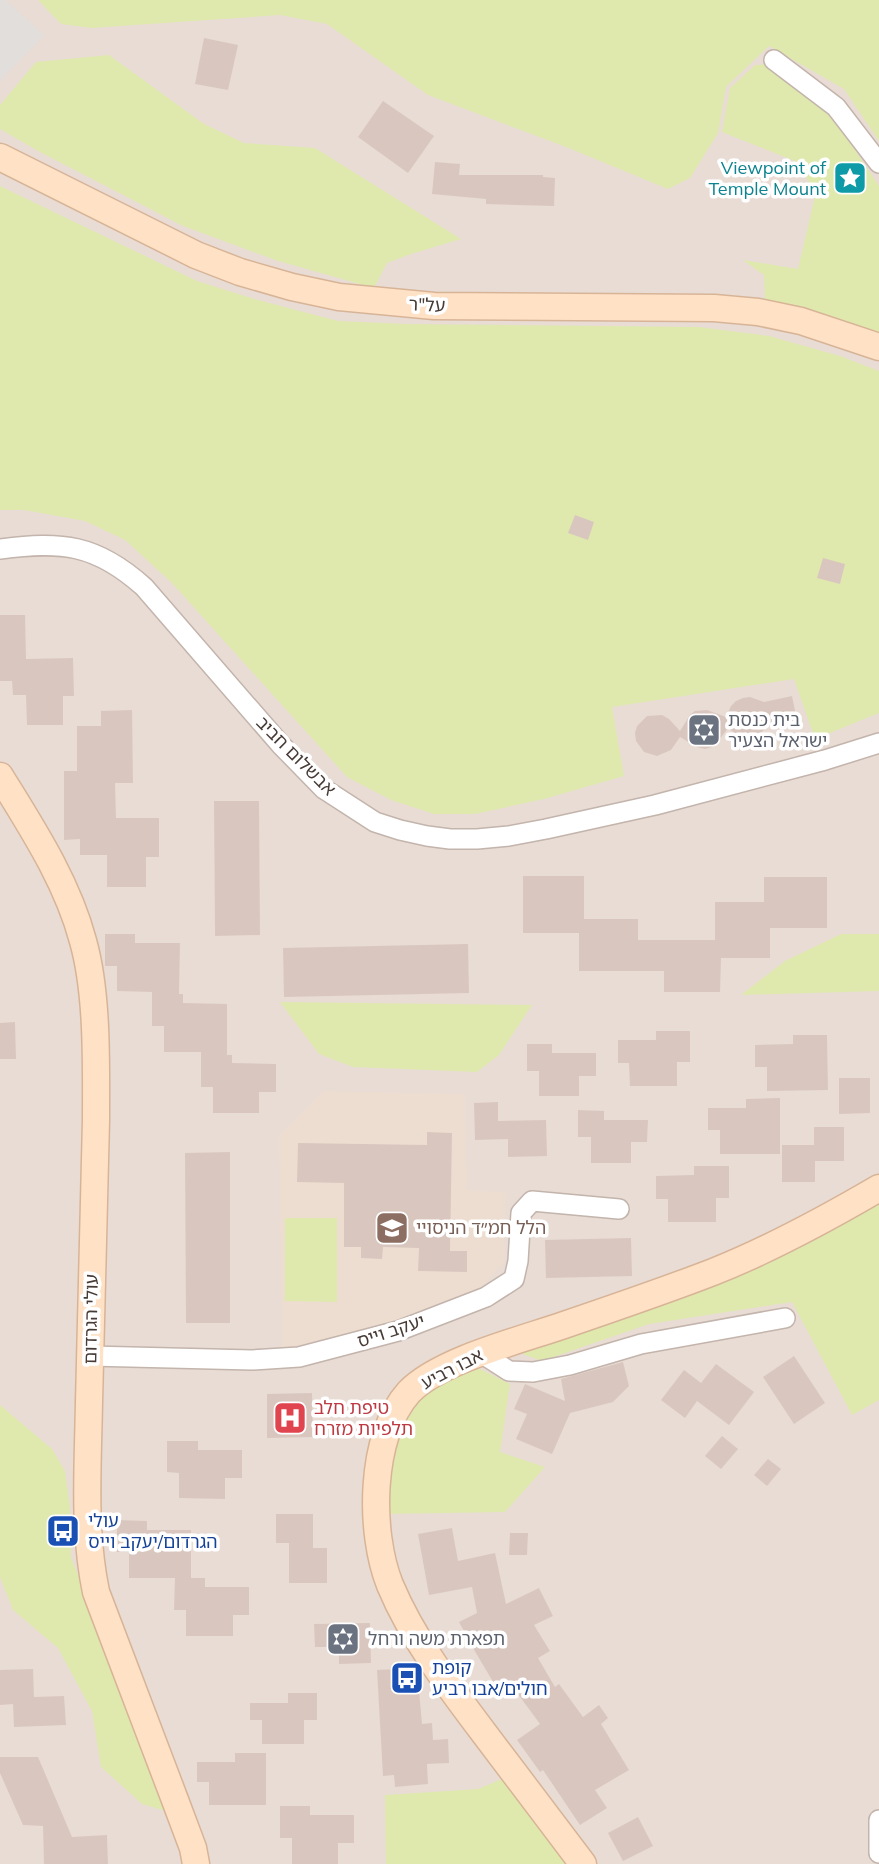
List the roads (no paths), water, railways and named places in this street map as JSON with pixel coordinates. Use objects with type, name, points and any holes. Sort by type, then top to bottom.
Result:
[{"type":"street","points":[[774,60],[836,107],[879,163]]},
{"type":"street","name":"על\"ר","points":[[0,156],[196,255],[240,272],[339,297],[434,306],[658,306],[758,312],[801,321],[879,347]]},
{"type":"street","name":"אבשלום חביב","points":[[0,549],[47,544],[67,546],[107,559],[127,573],[144,587],[281,745],[324,789],[375,822],[400,830],[450,839],[509,836],[654,805],[879,743]]},
{"type":"street","name":"עולי הגרדום","points":[[0,776],[61,882],[83,941],[92,989],[96,1073],[87,1486],[92,1571],[96,1592],[175,1800],[196,1864]]},
{"type":"street","name":"אבו רביע","points":[[583,1864],[452,1691],[418,1638],[390,1583],[380,1555],[376,1524],[376,1489],[387,1431],[395,1412],[422,1381],[466,1358],[715,1271],[773,1246],[879,1188]]},
{"type":"street","name":"יעקב וייס","points":[[90,1356],[252,1360],[299,1357],[398,1331],[486,1297],[514,1279],[519,1262],[521,1213],[532,1201],[619,1209]]},
{"type":"street","points":[[481,1353],[509,1371],[533,1372],[570,1365],[641,1344],[785,1318]]},
{"type":"street","points":[[879,1821],[879,1853]]},
{"type":"place","name":"Viewpoint of Temple Mount","points":[[850,178]]},
{"type":"place","name":"בית כנסת ישראל הצעיר","points":[[704,730]]},
{"type":"place","name":"הלל חמ״ד הניסויי","points":[[392,1228]]},
{"type":"place","name":"טיפת חלב תלפיות מזרח","points":[[290,1418]]},
{"type":"place","name":"עולי הגרדום/יעקב וייס","points":[[63,1531]]},
{"type":"place","name":"תפארת משה ורחל","points":[[343,1639]]},
{"type":"place","name":"קופת חולים/אבו רביע","points":[[407,1678]]}]
